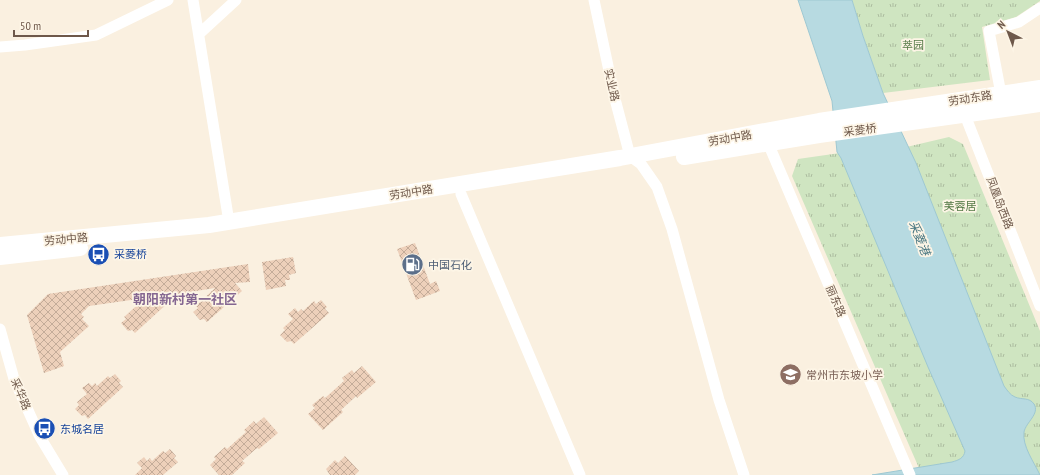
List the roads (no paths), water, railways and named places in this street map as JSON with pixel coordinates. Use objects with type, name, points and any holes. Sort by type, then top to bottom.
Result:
[{"type":"main road","name":"劳动东路","points":[[899,109],[1040,88]]},
{"type":"main road","name":"劳动东路","points":[[901,124],[1040,104]]},
{"type":"main road","name":"采菱桥","points":[[819,128],[899,109]]},
{"type":"main road","name":"采菱桥","points":[[819,128],[901,124]]},
{"type":"main road","name":"劳动中路","points":[[0,257],[210,234],[461,194],[636,160],[819,128]]},
{"type":"main road","name":"劳动中路","points":[[0,245],[209,225],[636,160],[768,143],[819,128]]},
{"type":"street","points":[[0,47],[96,35],[168,0]]},
{"type":"street","points":[[193,0],[229,222]]},
{"type":"street","points":[[199,34],[236,0]]},
{"type":"street","name":"实业路","points":[[594,0],[614,99],[636,160]]},
{"type":"street","points":[[1001,94],[989,30],[1019,22],[1040,8]]},
{"type":"street","name":"凤凰岛西路","points":[[958,100],[1040,306]]},
{"type":"street","name":"丽东路","points":[[768,143],[910,475]]},
{"type":"street","points":[[636,160],[658,186],[672,229],[719,400],[744,475]]},
{"type":"street","points":[[461,194],[580,475]]},
{"type":"street","name":"采华路","points":[[0,329],[14,380],[40,437],[64,475]]},
{"type":"water","name":"采菱港","points":[[798,0],[852,0],[883,93],[916,163],[1004,386],[1013,396],[1028,400],[1034,404],[1034,415],[1025,428],[1024,437],[1029,454],[1040,475],[872,475],[952,462],[961,458],[965,451],[928,367],[841,158],[837,152],[832,101]]},
{"type":"place","name":"采菱桥","points":[[98,254]]},
{"type":"place","name":"中国石化","points":[[413,265]]},
{"type":"place","name":"常州市东坡小学","points":[[790,375]]},
{"type":"place","name":"东城名居","points":[[45,429]]},
{"type":"district","name":"朝阳新村第一社区","points":[[185,299]]},
{"type":"park label","name":"萃园","points":[[913,45]]},
{"type":"park label","name":"芙蓉居","points":[[960,206]]}]
